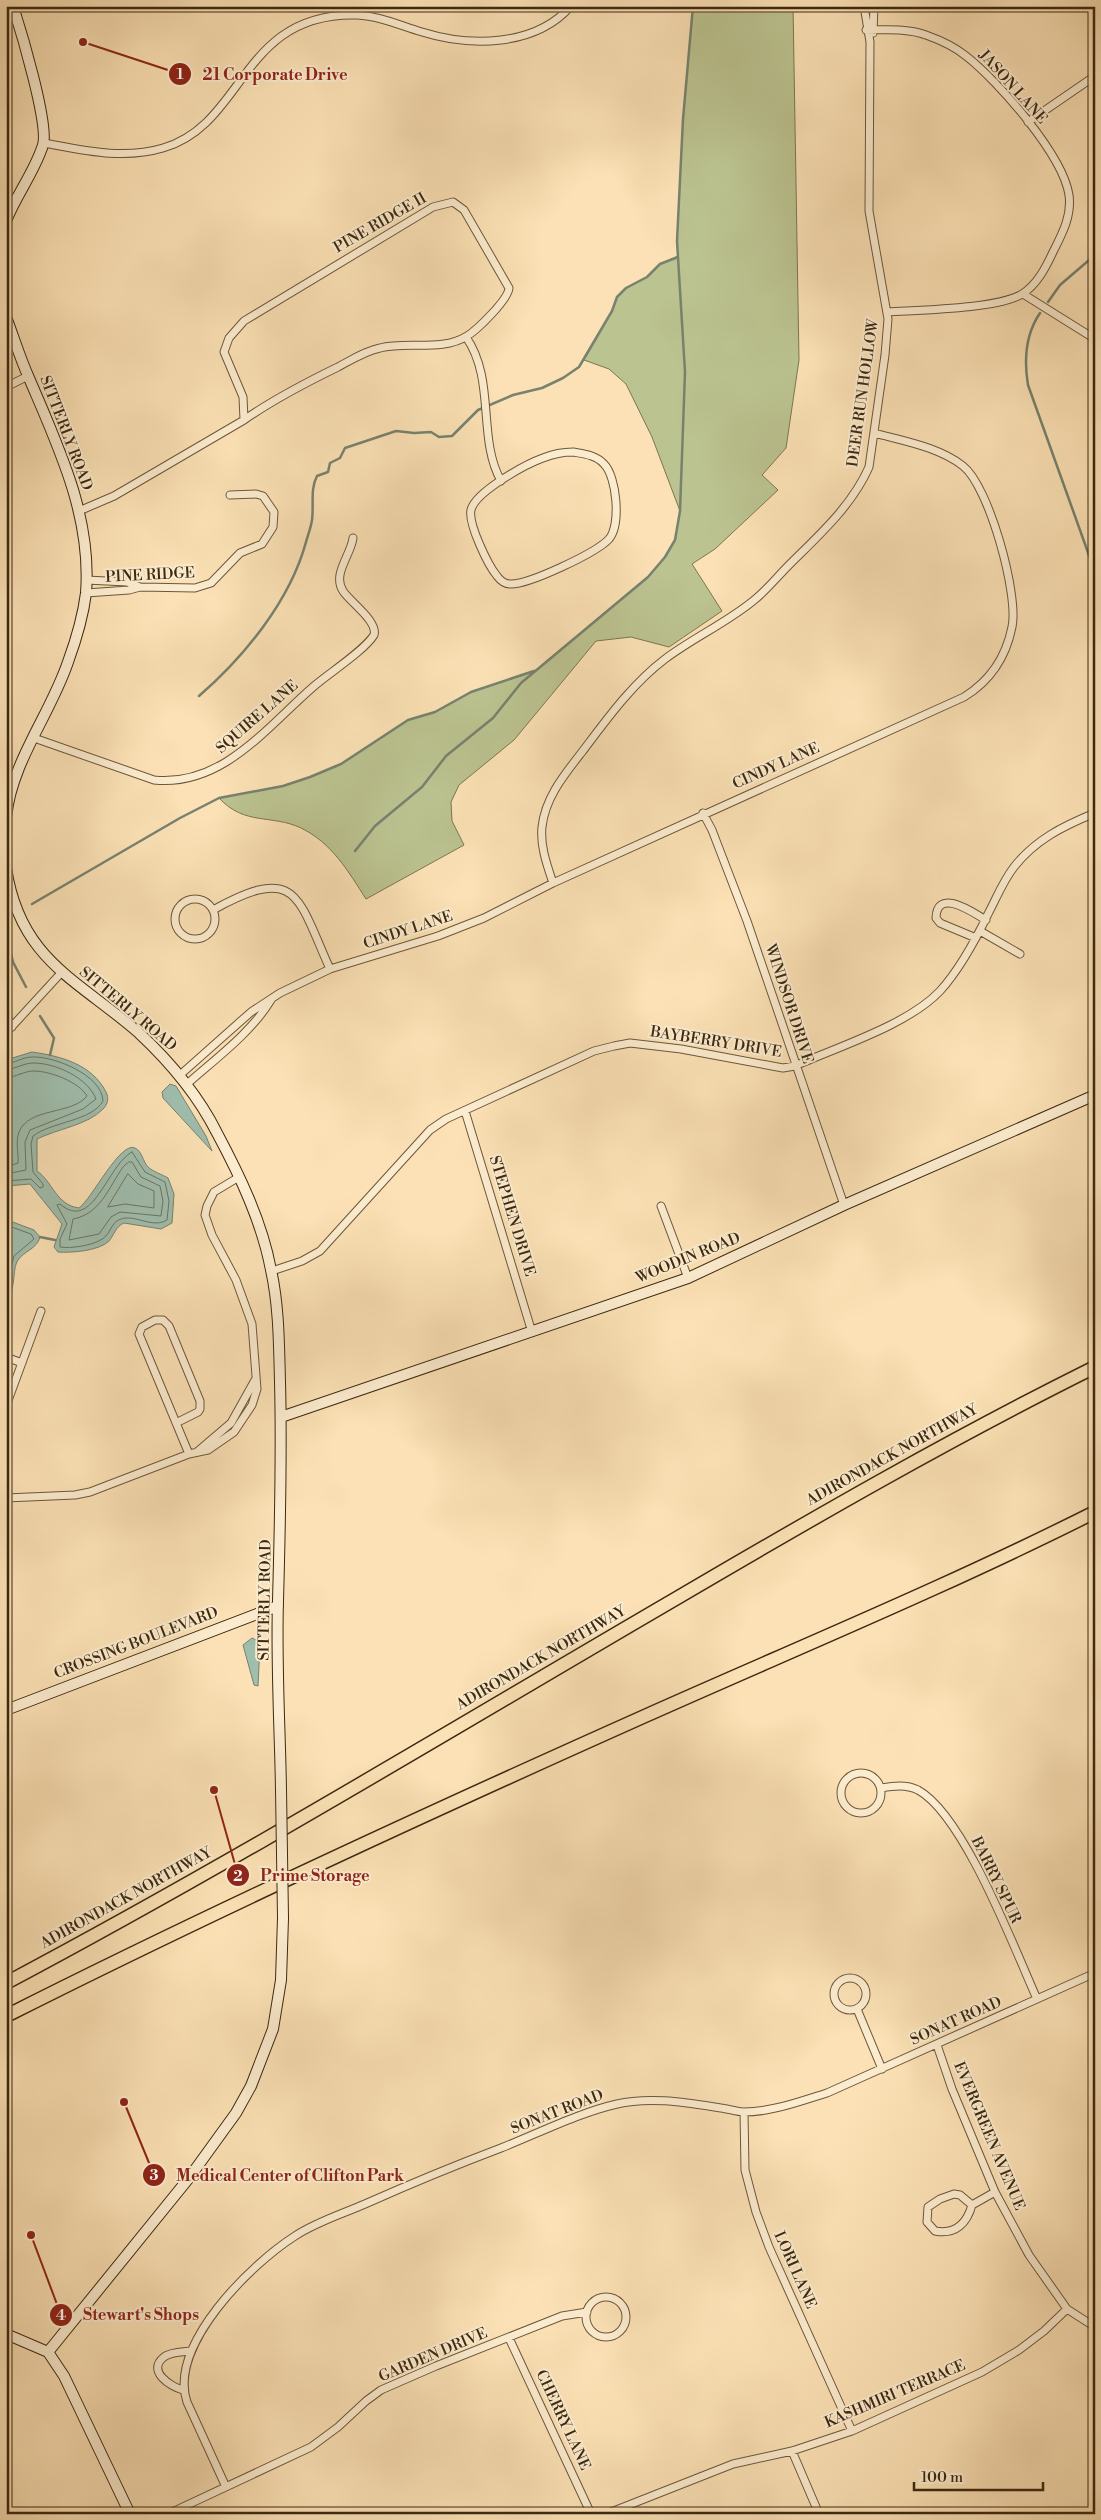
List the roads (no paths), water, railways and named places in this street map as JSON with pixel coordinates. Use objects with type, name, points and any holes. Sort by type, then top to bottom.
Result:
[{"type":"highway","name":"ADIRONDACK NORTHWAY","points":[[6,1983],[208,1871],[828,1509],[1021,1403],[1095,1367]]},
{"type":"highway","points":[[6,2016],[135,1951],[543,1762],[923,1594],[1095,1512]]},
{"type":"street","points":[[6,221],[34,170],[44,143],[28,57],[13,6]]},
{"type":"street","points":[[44,143],[99,153],[135,154],[164,148],[189,136],[214,114],[243,74],[273,41],[318,18],[358,16],[390,21],[424,33],[460,41],[494,42],[532,33],[564,13],[571,6]]},
{"type":"street","name":"DEER RUN HOLLOW","points":[[864,6],[866,30],[870,42]]},
{"type":"street","name":"DEER RUN HOLLOW","points":[[552,883],[542,842],[543,816],[547,802],[574,762],[616,708],[646,675],[665,659],[754,600],[819,535],[862,481],[869,467],[885,356],[888,312],[869,211],[870,42],[874,30],[874,6]]},
{"type":"street","name":"JASON LANE","points":[[866,30],[909,31],[925,34],[966,55],[1028,122],[1064,177],[1070,209],[1066,224],[1048,262],[1034,284],[1023,294],[997,303],[888,312]]},
{"type":"street","points":[[1028,122],[1095,76]]},
{"type":"street","name":"PINE RIDGE II","points":[[79,511],[114,496],[244,420],[285,393],[379,348],[452,343],[466,337],[506,298],[509,288],[464,210],[454,202],[445,202],[425,212],[297,287],[252,315],[236,329],[225,345],[224,352],[243,396],[244,420]]},
{"type":"street","points":[[1023,294],[1095,339]]},
{"type":"street","name":"SITTERLY ROAD","points":[[6,317],[73,486],[79,511],[86,580],[86,593],[79,626],[67,665],[18,770],[8,799],[6,817]]},
{"type":"street","points":[[466,337],[479,364],[486,396],[493,466],[501,481]]},
{"type":"street","points":[[6,386],[28,376]]},
{"type":"street","name":"CINDY LANE","points":[[180,1075],[251,1012],[272,998],[330,969],[438,936],[484,918],[552,883],[703,813],[964,697],[991,676],[1002,658],[1012,627],[1014,612],[995,526],[980,488],[972,475],[962,465],[927,448],[874,433]]},
{"type":"street","points":[[573,452],[597,458],[610,472],[615,488],[614,528],[612,534],[604,543],[565,566],[515,583],[505,583],[492,568],[471,514],[478,499],[501,481],[530,463],[560,453],[573,452]]},
{"type":"street","name":"PINE RIDGE","points":[[86,593],[129,590],[140,587],[204,586],[217,577],[240,553],[262,544],[271,531],[274,512],[268,500],[256,494],[230,495]]},
{"type":"street","name":"SQUIRE LANE","points":[[34,738],[154,780],[168,782],[191,779],[224,764],[256,740],[313,687],[372,638],[375,631],[372,623],[344,593],[340,584],[341,572],[352,548],[353,538]]},
{"type":"street","points":[[86,580],[127,582],[140,587]]},
{"type":"street","name":"WINDSOR DRIVE","points":[[703,813],[712,830],[780,1011],[795,1066],[844,1205]]},
{"type":"street","name":"BAYBERRY DRIVE","points":[[272,1271],[302,1261],[320,1251],[418,1140],[446,1119],[594,1051],[630,1043],[682,1049],[783,1068],[795,1066],[898,1021],[927,1003],[954,973],[976,938],[1012,870],[1020,860],[1052,832],[1095,813]]},
{"type":"street","name":"SITTERLY ROAD","points":[[6,868],[11,896],[26,928],[40,950],[61,973],[138,1032],[180,1075],[216,1130],[239,1177],[261,1232],[272,1271],[279,1343],[282,1476],[278,1606],[283,1918],[281,1980],[273,2029],[251,2086],[236,2113],[189,2178],[48,2352]]},
{"type":"street","points":[[213,910],[246,892],[263,887],[278,887],[287,891],[294,896],[304,911],[330,969]]},
{"type":"street","points":[[198,899],[209,904],[213,910],[214,923],[207,934],[201,938],[187,937],[177,928],[175,916],[177,910],[186,901],[198,899]]},
{"type":"street","points":[[976,938],[940,924],[936,918],[940,904],[948,902],[986,920]]},
{"type":"street","points":[[980,930],[1020,954]]},
{"type":"street","points":[[6,1033],[61,973]]},
{"type":"street","name":"CINDY LANE","points":[[186,1085],[263,1013],[272,998]]},
{"type":"street","points":[[6,1015],[12,1027]]},
{"type":"street","name":"WOODIN ROAD","points":[[281,1417],[531,1330],[688,1278],[844,1205],[1095,1095]]},
{"type":"street","name":"STEPHEN DRIVE","points":[[465,1111],[531,1330]]},
{"type":"street","points":[[6,1498],[75,1495],[197,1452],[231,1423],[255,1380],[252,1324],[236,1280],[212,1236],[205,1215],[214,1192],[239,1177]]},
{"type":"street","points":[[661,1206],[688,1278]]},
{"type":"street","points":[[6,1406],[41,1311]]},
{"type":"street","points":[[176,1423],[198,1412],[201,1406],[200,1401],[170,1326],[163,1320],[155,1320],[142,1327],[139,1334],[176,1423],[189,1454]]},
{"type":"street","points":[[6,1357],[22,1363]]},
{"type":"street","name":"CROSSING BOULEVARD","points":[[6,1710],[278,1606]]},
{"type":"street","points":[[856,1774],[871,1775],[881,1788],[879,1803],[866,1813],[851,1811],[842,1798],[844,1783],[856,1774]]},
{"type":"street","name":"BARRY SPUR","points":[[881,1788],[902,1785],[917,1790],[934,1801],[964,1843],[981,1874],[1037,2000]]},
{"type":"street","name":"SONAT ROAD","points":[[183,2390],[191,2351],[200,2335],[231,2292],[272,2253],[297,2235],[357,2207],[591,2111],[618,2103],[676,2102],[744,2112],[792,2104],[827,2092],[882,2069],[1095,1973]]},
{"type":"street","points":[[856,1979],[864,1986],[866,1996],[857,2009],[843,2009],[836,2003],[835,1989],[840,1981],[856,1979]]},
{"type":"street","points":[[857,2009],[882,2069]]},
{"type":"street","name":"EVERGREEN AVENUE","points":[[937,2045],[952,2089],[995,2192],[1029,2255],[1067,2309],[1095,2327]]},
{"type":"street","name":"LORI LANE","points":[[744,2112],[745,2170],[756,2212],[769,2247],[852,2431]]},
{"type":"street","points":[[972,2205],[960,2195],[954,2194],[940,2199],[928,2208],[927,2222],[936,2231],[948,2232],[956,2229],[966,2221],[972,2205],[995,2192]]},
{"type":"street","name":"GARDEN DRIVE","points":[[168,2514],[311,2447],[338,2428],[366,2401],[381,2390],[562,2316],[587,2312],[596,2300],[610,2297],[622,2305],[626,2314],[624,2324],[613,2335],[598,2334],[590,2327],[587,2312]]},
{"type":"street","name":"KASHMIRI TERRACE","points":[[606,2514],[733,2464],[792,2451],[852,2431],[982,2372],[1019,2350],[1044,2331],[1067,2309]]},
{"type":"street","points":[[6,2334],[48,2352],[64,2376],[130,2514]]},
{"type":"street","name":"CHERRY LANE","points":[[509,2338],[591,2514]]},
{"type":"street","points":[[191,2351],[164,2356],[160,2364],[160,2376],[172,2388],[183,2390],[226,2487]]},
{"type":"street","points":[[792,2451],[819,2514]]},
{"type":"water","points":[[32,1052],[64,1059],[84,1068],[100,1082],[108,1099],[103,1109],[89,1119],[37,1139],[37,1171],[60,1198],[71,1206],[79,1208],[85,1203],[122,1153],[129,1148],[135,1148],[148,1167],[168,1178],[174,1194],[172,1223],[161,1229],[124,1223],[117,1228],[109,1241],[99,1247],[77,1252],[58,1252],[54,1247],[62,1224],[30,1184],[6,1186],[6,1060]]},
{"type":"water","points":[[170,1084],[176,1086],[206,1136],[212,1151],[163,1098],[162,1092]]},
{"type":"water","points":[[6,1212],[10,1221],[34,1230],[40,1237],[36,1244],[18,1260],[11,1292],[6,1294]]},
{"type":"water","points":[[252,1638],[258,1641],[260,1645],[258,1686],[254,1685],[243,1645]]},
{"type":"waterway","points":[[355,851],[375,826],[422,787],[446,756],[493,718],[521,683],[648,577],[665,557],[675,540],[680,511],[685,372],[677,241],[683,119],[693,6]]},
{"type":"waterway","points":[[1048,302],[1060,285],[1095,255]]},
{"type":"waterway","points":[[199,696],[216,681],[248,646],[277,606],[299,564],[306,542],[312,520],[313,492],[317,476],[328,472],[330,463],[340,458],[345,448],[396,431],[431,432],[439,437],[452,436],[478,410],[513,395],[542,388],[563,378],[579,367],[612,311],[617,297],[626,288],[647,277],[660,264],[678,257]]},
{"type":"waterway","points":[[1040,313],[1031,330],[1027,348],[1026,367],[1028,385],[1095,572]]},
{"type":"waterway","points":[[32,904],[180,818],[219,798],[283,786],[310,777],[341,764],[408,720],[435,712],[471,692],[534,671]]},
{"type":"waterway","points":[[8,941],[13,962],[26,987]]},
{"type":"waterway","points":[[40,1016],[54,1038],[50,1055]]},
{"type":"waterway","points":[[40,1237],[55,1240]]},
{"type":"place","name":"21 Corporate Drive","points":[[83,42]]},
{"type":"place","name":"Prime Storage","points":[[214,1790]]},
{"type":"place","name":"Medical Center of Clifton Park","points":[[124,2102]]},
{"type":"place","name":"Stewart's Shops","points":[[31,2235]]}]
